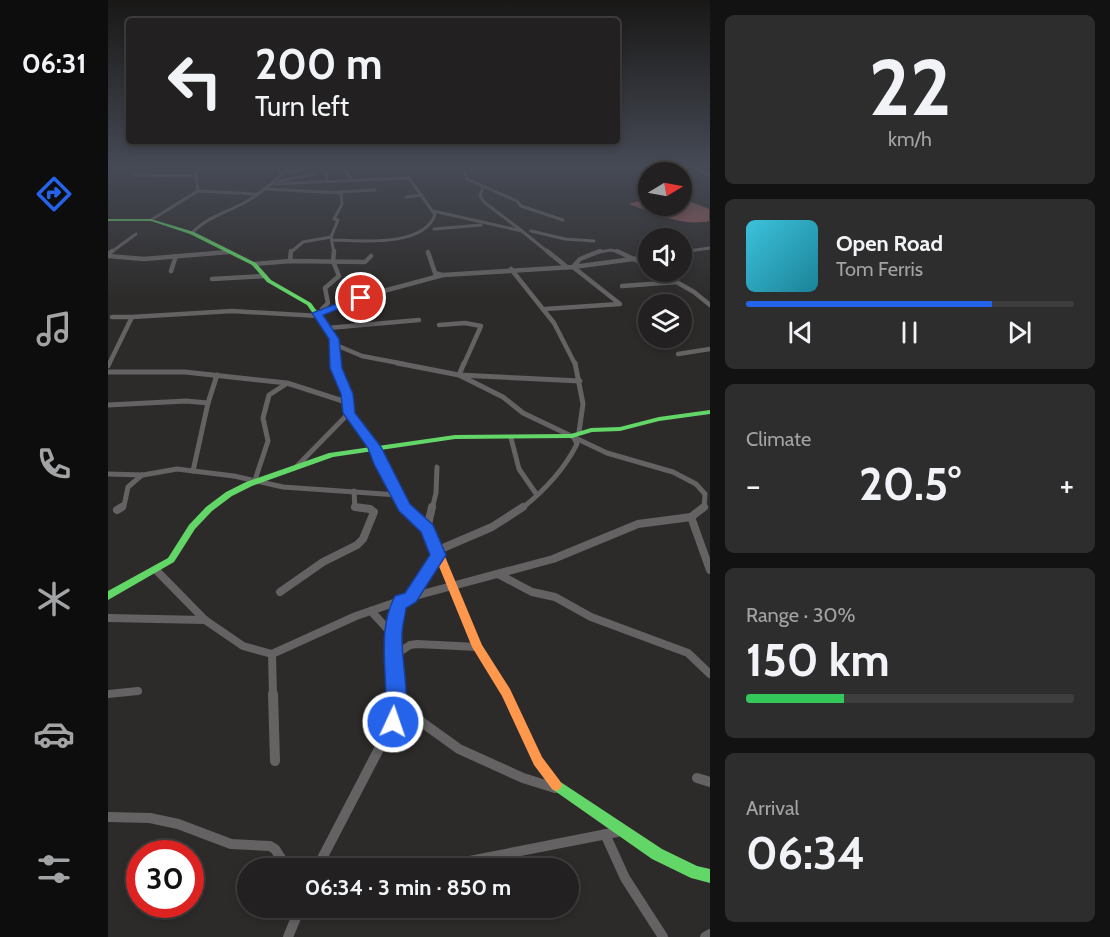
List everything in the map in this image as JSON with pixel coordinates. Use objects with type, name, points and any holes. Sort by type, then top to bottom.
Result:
[{"type":"street","points":[[151,220],[168,210]]},
{"type":"street","points":[[192,233],[201,222],[229,210]]},
{"type":"street","points":[[318,314],[328,303],[325,288],[339,276],[333,261],[332,238],[338,220],[334,219],[338,210]]},
{"type":"street","points":[[495,210],[621,304],[545,309]]},
{"type":"street","points":[[532,210],[562,220]]},
{"type":"street","points":[[433,211],[522,231]]},
{"type":"street","points":[[290,261],[290,252],[296,245],[318,237],[361,242],[413,236],[432,225],[436,219],[433,211]]},
{"type":"street","points":[[108,220],[151,220],[192,233],[254,264],[274,285],[309,304],[328,328],[336,345],[336,368],[347,394],[346,402],[349,413],[375,447],[404,507],[427,529],[477,647],[506,693],[538,761],[549,778],[562,790],[689,871],[710,876]]},
{"type":"street","points":[[434,229],[491,224]]},
{"type":"street","points":[[531,231],[565,239],[594,241]]},
{"type":"street","points":[[108,255],[136,234]]},
{"type":"street","points":[[692,250],[710,248]]},
{"type":"street","points":[[570,267],[581,257],[605,250],[619,252],[638,261]]},
{"type":"street","points":[[108,255],[144,259],[228,252]]},
{"type":"street","points":[[428,252],[435,273],[443,275]]},
{"type":"street","points":[[171,271],[176,256]]},
{"type":"street","points":[[254,264],[290,261],[367,261],[371,256]]},
{"type":"street","points":[[112,317],[232,311],[318,314],[376,293],[443,275],[570,267],[638,258]]},
{"type":"street","points":[[411,597],[437,553],[494,527],[537,495],[557,476],[572,457],[577,444],[576,434],[584,404],[570,346],[545,309],[511,270]]},
{"type":"street","points":[[212,279],[265,276]]},
{"type":"street","points":[[622,286],[678,282],[710,305]]},
{"type":"street","points":[[108,366],[132,316]]},
{"type":"street","points":[[328,328],[419,320]]},
{"type":"street","points":[[439,325],[465,323],[481,326],[459,375]]},
{"type":"street","points":[[336,345],[362,356],[459,375],[580,381]]},
{"type":"street","points":[[678,354],[710,349]]},
{"type":"street","points":[[108,373],[138,371],[217,375],[287,383],[346,402]]},
{"type":"street","points":[[193,471],[208,403],[217,375]]},
{"type":"street","points":[[459,375],[503,397],[523,413],[576,434],[606,453],[673,472],[710,491]]},
{"type":"street","points":[[257,480],[268,441],[263,418],[269,395],[287,383]]},
{"type":"street","points":[[108,405],[186,401],[208,403]]},
{"type":"street","points":[[108,596],[171,560],[192,527],[209,509],[240,488],[257,480],[339,453],[455,437],[511,438],[576,434],[620,429],[659,419],[710,412]]},
{"type":"street","points":[[296,467],[349,413]]},
{"type":"street","points":[[511,438],[519,469],[537,495]]},
{"type":"street","points":[[427,529],[436,493],[437,467]]},
{"type":"street","points":[[108,474],[143,475],[166,470],[193,471],[257,480],[283,487],[398,495]]},
{"type":"street","points":[[117,510],[124,506],[131,483],[143,475]]},
{"type":"street","points":[[156,570],[205,620],[243,646],[272,654],[371,611],[411,597],[572,552],[638,524],[691,517],[700,513],[706,502],[705,494],[696,484]]},
{"type":"street","points":[[280,592],[323,562],[357,545],[363,539],[374,513],[370,509],[355,508],[354,491]]},
{"type":"street","points":[[691,517],[710,570]]},
{"type":"street","points":[[498,574],[532,592],[555,597],[591,617],[688,653],[710,674]]},
{"type":"street","points":[[322,858],[393,722],[396,703],[393,635],[401,601]]},
{"type":"street","points":[[371,611],[393,635]]},
{"type":"street","points":[[108,618],[205,620]]},
{"type":"street","points":[[395,655],[410,645],[417,644],[477,647]]},
{"type":"street","points":[[272,654],[275,761]]},
{"type":"street","points":[[108,694],[138,691]]},
{"type":"street","points":[[396,703],[459,749],[523,778],[562,790]]},
{"type":"street","points":[[696,778],[710,782]]},
{"type":"street","points":[[108,818],[150,818],[178,824],[231,844],[270,846],[281,858]]},
{"type":"street","points":[[484,858],[624,831]]},
{"type":"street","points":[[605,834],[625,878],[663,937]]},
{"type":"street","points":[[288,937],[296,918]]},
{"type":"street","points":[[705,937],[710,934]]},
{"type":"shaded area","points":[[692,210],[709,210],[709,221],[678,221],[661,216],[692,216]]},
{"type":"traffic: fast","points":[[108,220],[151,220],[192,233],[254,264],[269,281],[309,304],[334,339],[336,368],[347,394],[349,413],[366,436]]},
{"type":"traffic: fast","points":[[108,596],[171,560],[192,527],[209,509],[229,494],[249,484],[332,455],[455,437],[572,436],[591,430],[620,429],[659,419],[710,412]]},
{"type":"traffic: fast","points":[[556,785],[657,854],[696,873],[710,876]]},
{"type":"traffic: slow","points":[[366,436],[375,447],[381,464],[404,507],[431,535],[477,647],[506,693],[538,761],[556,785]]},
{"type":"route","points":[[361,298],[317,313],[328,328],[336,345],[336,368],[347,394],[346,402],[349,413],[375,447],[381,464],[404,507],[431,535],[438,555],[411,597],[401,601],[398,608],[393,635],[396,703],[393,722]]}]
